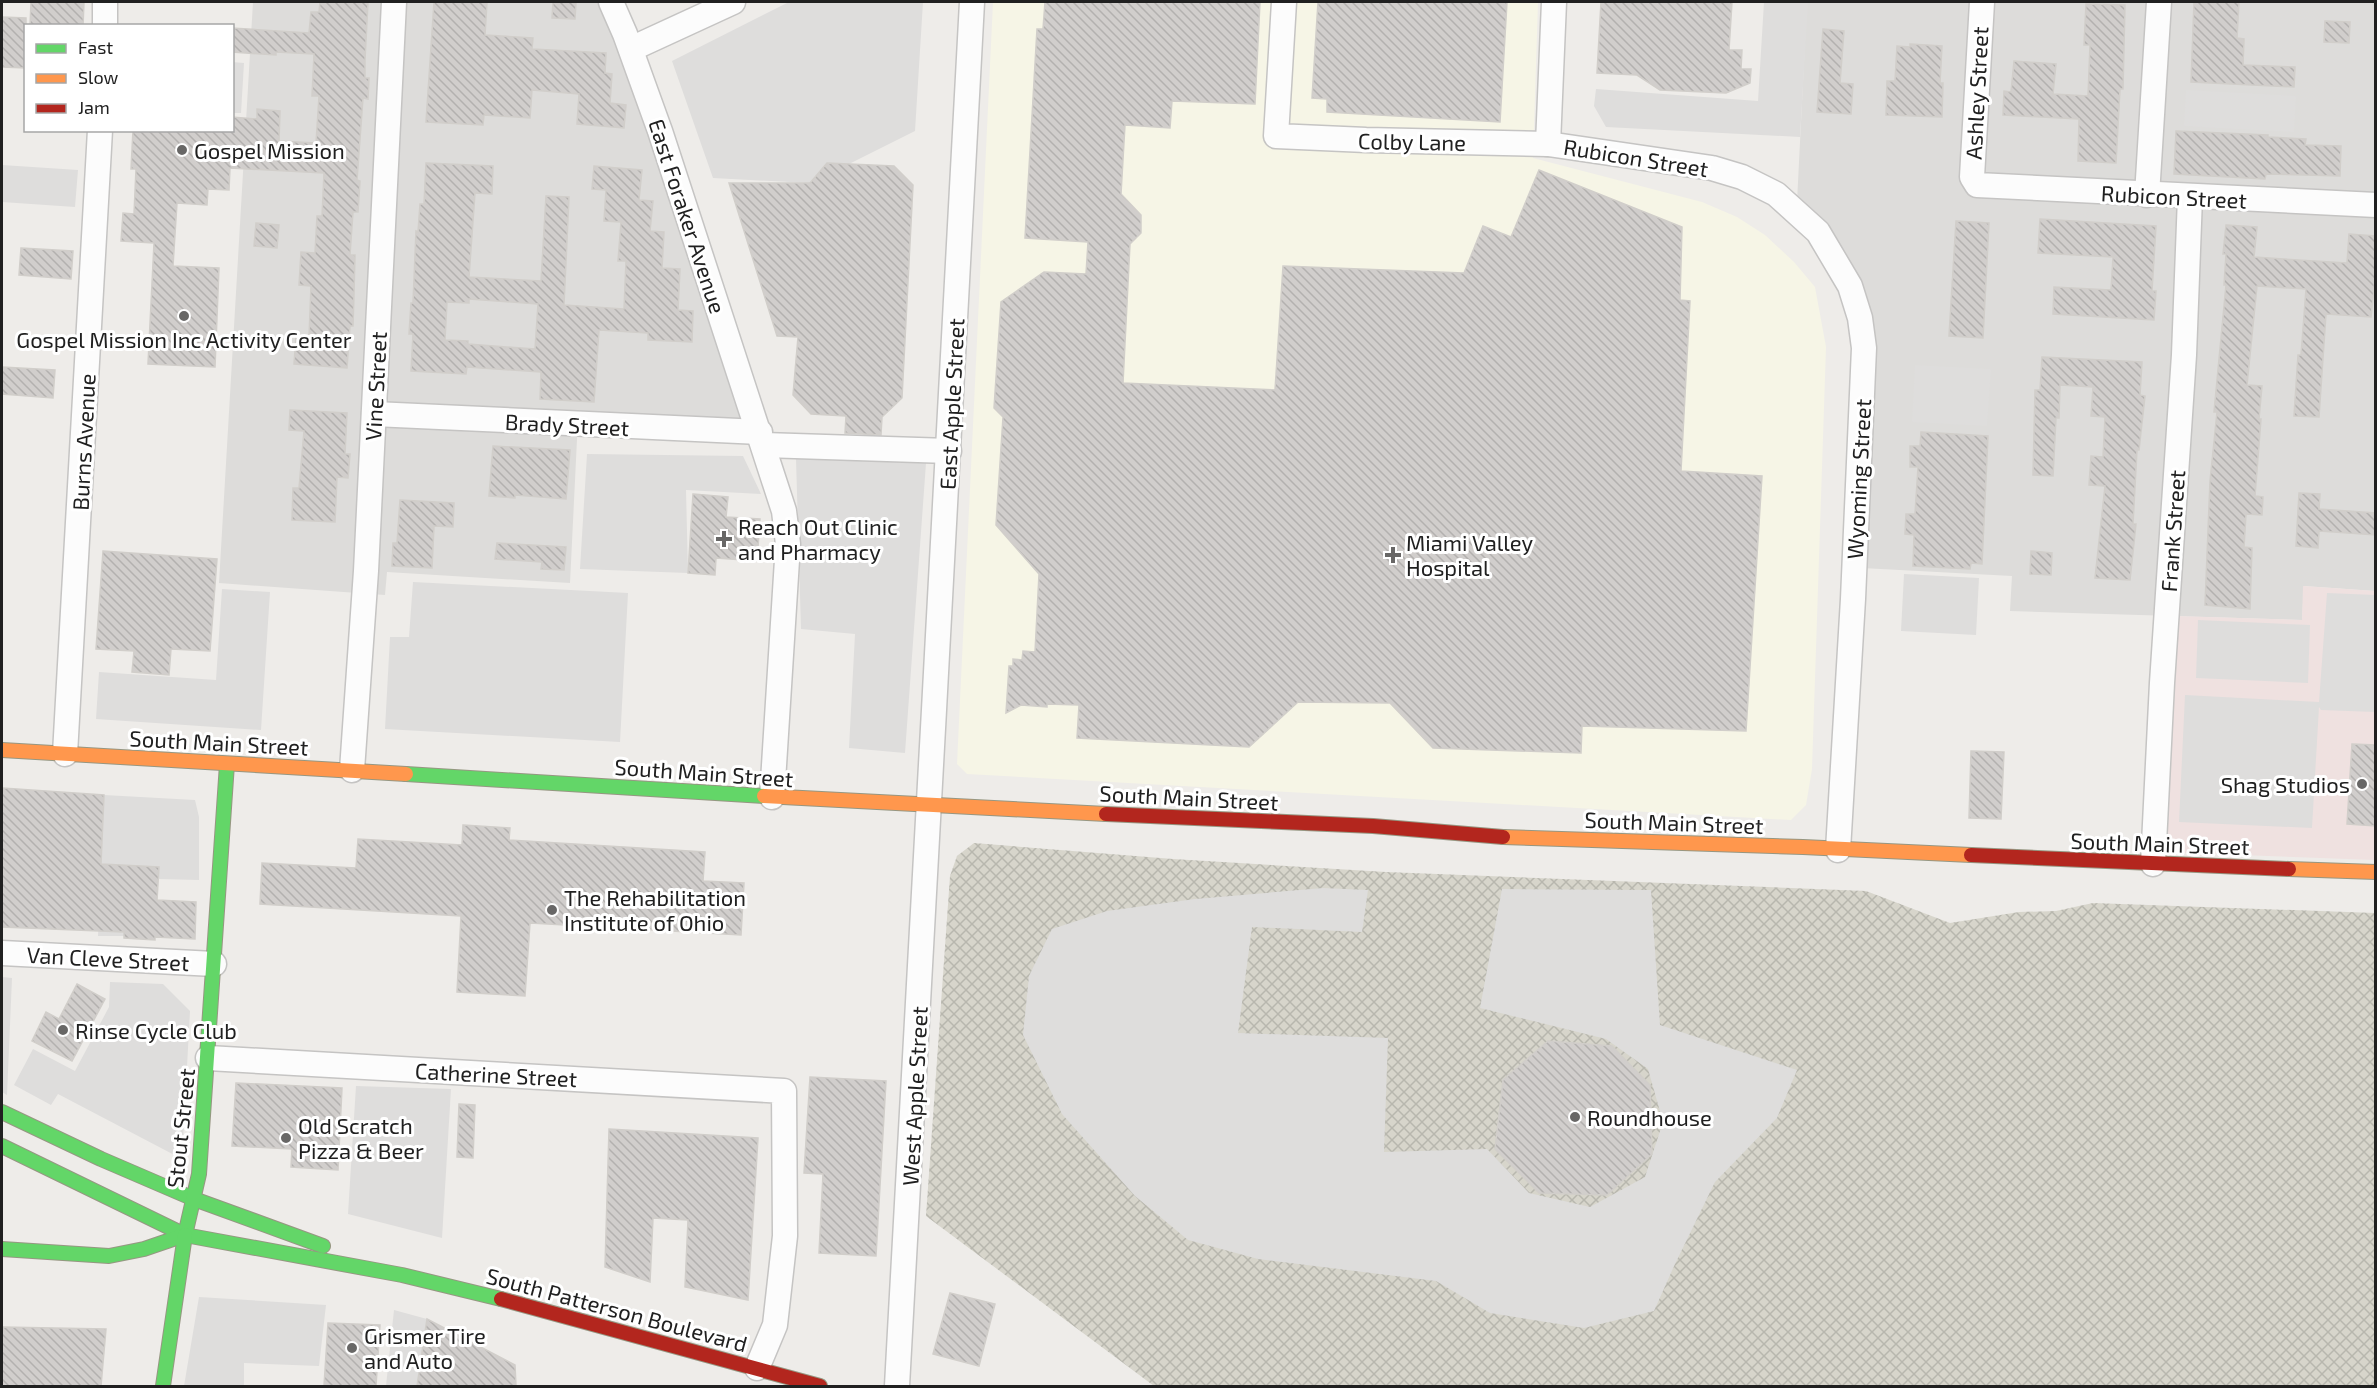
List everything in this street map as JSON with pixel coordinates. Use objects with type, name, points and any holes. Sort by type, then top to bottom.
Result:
[{"type":"main road","name":"South Main Street","points":[[2,750],[928,806],[1373,826],[1521,838],[1803,847],[2376,872]]},
{"type":"main road","name":"Stout Street","points":[[163,1386],[185,1234],[199,1174],[227,764]]},
{"type":"main road","name":"South Patterson Boulevard","points":[[2,1112],[101,1160],[194,1199],[402,1275]]},
{"type":"main road","name":"South Patterson Boulevard","points":[[2,1146],[185,1234],[263,1251],[402,1275],[530,1306],[820,1386]]},
{"type":"main road","points":[[2,1250],[109,1256],[144,1249],[185,1234]]},
{"type":"street","points":[[105,2],[105,24]]},
{"type":"street","name":"Vine Street","points":[[352,770],[364,601],[394,2]]},
{"type":"street","name":"East Foraker Avenue","points":[[611,2],[631,49],[660,131],[784,511],[788,544],[772,797]]},
{"type":"street","points":[[631,49],[733,2]]},
{"type":"street","name":"East Apple Street","points":[[928,806],[932,774],[972,2]]},
{"type":"street","name":"Colby Lane","points":[[1284,2],[1276,136],[1366,141],[1548,144]]},
{"type":"street","points":[[1548,144],[1554,2]]},
{"type":"street","name":"Ashley Street","points":[[1974,183],[1972,168],[1982,2]]},
{"type":"street","points":[[2147,195],[2158,2]]},
{"type":"street","name":"Burns Avenue","points":[[65,754],[100,132]]},
{"type":"street","name":"Rubicon Street","points":[[1548,144],[1724,171]]},
{"type":"street","name":"Wyoming Street","points":[[1724,171],[1742,177],[1776,195],[1818,232],[1850,286],[1860,318],[1864,348],[1863,378],[1838,850]]},
{"type":"street","name":"Rubicon Street","points":[[1974,183],[1987,187],[2376,205]]},
{"type":"street","name":"Frank Street","points":[[2153,864],[2162,683],[2184,355],[2190,197]]},
{"type":"street","name":"Brady Street","points":[[374,414],[949,452]]},
{"type":"street","name":"West Apple Street","points":[[897,1386],[928,806]]},
{"type":"street","name":"Van Cleve Street","points":[[2,953],[214,964]]},
{"type":"street","name":"Catherine Street","points":[[208,1058],[784,1091],[785,1236],[775,1326],[757,1368]]},
{"type":"shaded area","points":[[253,2],[603,2],[752,427],[578,419],[570,583],[387,572],[385,595],[219,583]]},
{"type":"shaded area","points":[[789,2],[923,2],[915,131],[849,164],[827,163],[810,183],[713,178],[672,61]]},
{"type":"shaded area","name":"Miami Valley Hospital","points":[[993,2],[1538,2],[1533,158],[1702,202],[1737,217],[1765,235],[1794,262],[1815,287],[1826,347],[1812,769],[1806,805],[1791,820],[967,774],[957,764]]},
{"type":"shaded area","points":[[1764,2],[1808,2],[1800,137],[1606,127],[1594,106],[1596,89],[1758,101]]},
{"type":"shaded area","points":[[1807,2],[2375,2],[2375,591],[2304,586],[2302,620],[2010,611],[2012,576],[1862,568],[1871,354],[1797,202]]},
{"type":"shaded area","points":[[234,62],[244,63],[241,113],[234,113]]},
{"type":"shaded area","points":[[2186,90],[2296,96],[2294,132],[2184,126]]},
{"type":"shaded area","points":[[2,165],[78,170],[75,207],[2,202]]},
{"type":"shaded area","points":[[1915,365],[1991,369],[1987,426],[1912,422]]},
{"type":"shaded area","points":[[587,454],[743,456],[761,494],[686,490],[688,573],[580,569]]},
{"type":"shaded area","points":[[796,459],[926,463],[905,753],[849,748],[855,634],[801,629]]},
{"type":"shaded area","points":[[1904,574],[1979,578],[1976,635],[1901,631]]},
{"type":"shaded area","points":[[413,582],[628,593],[620,742],[385,729],[390,637],[409,637]]},
{"type":"shaded area","points":[[2303,586],[2375,591],[2375,860],[2162,852],[2175,616],[2302,620]]},
{"type":"shaded area","points":[[222,589],[270,592],[261,730],[96,719],[99,672],[216,680]]},
{"type":"shaded area","points":[[2327,593],[2375,595],[2375,712],[2321,710],[2319,707],[2312,828],[2179,822],[2185,695],[2319,702]]},
{"type":"shaded area","points":[[2198,620],[2310,625],[2308,683],[2196,678]]},
{"type":"shaded area","points":[[104,795],[195,800],[199,817],[199,880],[158,879],[128,866],[124,936],[98,936]]},
{"type":"shaded area","points":[[974,843],[1173,859],[1386,872],[1866,891],[1950,923],[2019,912],[2056,911],[2093,903],[2375,913],[2375,1386],[1154,1386],[926,1216],[950,876],[957,856]]},
{"type":"shaded area","points":[[1323,888],[1368,890],[1362,932],[1252,927],[1238,1033],[1388,1038],[1384,1152],[1487,1149],[1529,1193],[1590,1207],[1645,1177],[1663,1122],[1648,1069],[1606,1039],[1480,1008],[1502,889],[1651,890],[1660,1025],[1797,1070],[1777,1118],[1715,1182],[1654,1311],[1584,1328],[1490,1313],[1436,1281],[1258,1259],[1188,1240],[1135,1196],[1062,1114],[1023,1035],[1029,976],[1052,929],[1107,911],[1195,899]]},
{"type":"shaded area","points":[[2,977],[12,978],[7,1095],[2,1092]]},
{"type":"shaded area","points":[[110,982],[163,984],[190,1011],[182,1159],[58,1094],[51,1105],[14,1085],[33,1049],[75,1071],[109,1007]]},
{"type":"shaded area","points":[[356,1086],[451,1089],[442,1238],[348,1214]]},
{"type":"shaded area","points":[[199,1297],[326,1305],[319,1366],[244,1363],[244,1386],[184,1386]]},
{"type":"shaded area","points":[[394,1310],[427,1319],[417,1386],[386,1386]]},
{"type":"building","points":[[31,2],[84,2],[83,24],[30,24]]},
{"type":"building","points":[[320,2],[368,2],[365,78],[369,78],[368,99],[363,98],[357,180],[360,181],[358,212],[353,212],[350,255],[355,255],[353,326],[350,326],[347,368],[294,364],[296,336],[309,337],[311,286],[299,285],[301,252],[315,253],[317,216],[322,216],[324,173],[230,168],[229,190],[208,189],[207,205],[177,203],[173,266],[219,268],[215,367],[148,364],[154,243],[121,241],[123,213],[134,214],[136,169],[131,169],[133,132],[234,132],[234,117],[257,119],[257,109],[280,111],[279,141],[316,143],[319,96],[312,96],[314,54],[276,52],[276,55],[234,52],[234,28],[309,33],[311,12],[319,12]]},
{"type":"building","points":[[434,2],[487,2],[485,35],[533,38],[532,49],[606,53],[605,73],[612,74],[610,103],[626,105],[624,128],[577,124],[579,94],[532,90],[530,118],[484,115],[483,125],[426,122]]},
{"type":"building","points":[[553,2],[576,2],[575,19],[552,18]]},
{"type":"building","points":[[1045,2],[1260,2],[1255,104],[1172,101],[1170,128],[1125,125],[1121,194],[1141,215],[1141,233],[1130,244],[1123,383],[1275,390],[1283,266],[1464,273],[1483,226],[1511,237],[1539,170],[1682,227],[1680,300],[1690,301],[1681,471],[1762,476],[1746,731],[1582,726],[1581,753],[1433,748],[1390,703],[1298,702],[1249,747],[1077,738],[1079,705],[1047,704],[1047,707],[1021,705],[1006,713],[1009,666],[1013,666],[1013,659],[1022,660],[1023,651],[1035,652],[1039,574],[996,525],[1003,417],[994,408],[1001,302],[1044,272],[1086,274],[1088,242],[1025,238],[1037,29],[1043,29]]},
{"type":"building","points":[[1318,2],[1507,2],[1500,122],[1327,112],[1327,99],[1312,98]]},
{"type":"building","points":[[1601,2],[1732,2],[1729,50],[1742,50],[1741,69],[1751,69],[1750,83],[1726,93],[1660,90],[1637,75],[1597,73]]},
{"type":"building","points":[[2194,2],[2239,2],[2237,38],[2244,39],[2243,65],[2295,67],[2294,87],[2191,82]]},
{"type":"building","points":[[2086,4],[2125,5],[2123,89],[2120,89],[2116,163],[2078,161],[2079,119],[2003,115],[2004,91],[2011,92],[2014,61],[2056,64],[2053,94],[2088,96],[2090,45],[2084,45]]},
{"type":"building","points":[[2,17],[26,18],[24,68],[2,67]]},
{"type":"building","points":[[2325,21],[2350,22],[2349,43],[2324,42]]},
{"type":"building","points":[[1823,29],[1844,31],[1840,83],[1853,84],[1851,114],[1817,112]]},
{"type":"building","points":[[1910,44],[1942,46],[1940,83],[1943,83],[1942,117],[1886,115],[1887,81],[1895,81],[1897,46],[1910,47]]},
{"type":"building","points":[[2176,131],[2268,135],[2268,137],[2306,139],[2305,145],[2341,146],[2340,176],[2266,174],[2265,179],[2174,174]]},
{"type":"building","points":[[426,163],[493,166],[492,194],[475,193],[469,277],[541,281],[546,196],[569,197],[564,305],[624,309],[626,261],[618,261],[621,222],[604,221],[606,190],[592,189],[594,166],[642,170],[639,200],[653,201],[650,231],[664,232],[662,268],[680,269],[678,310],[693,311],[692,342],[648,340],[648,333],[599,330],[594,402],[540,399],[541,372],[467,367],[466,374],[411,371],[413,334],[409,334],[411,303],[413,303],[416,231],[418,232],[420,204],[424,204]],"holes":[[[469,299],[538,304],[535,349],[445,340],[447,302],[469,303]]]},
{"type":"building","points":[[827,163],[894,166],[913,185],[902,398],[882,417],[881,435],[845,433],[846,416],[811,414],[793,395],[798,337],[777,336],[729,183],[810,183]]},
{"type":"building","points":[[2040,219],[2156,226],[2152,291],[2156,291],[2154,320],[2053,314],[2054,287],[2111,290],[2113,257],[2038,253]]},
{"type":"building","points":[[1956,221],[1989,223],[1983,338],[1949,336]]},
{"type":"building","points":[[256,223],[279,225],[277,248],[254,246]]},
{"type":"building","points":[[2226,225],[2257,227],[2254,257],[2347,263],[2349,234],[2376,236],[2376,269],[2371,317],[2326,314],[2319,417],[2294,416],[2306,289],[2257,286],[2247,385],[2262,386],[2255,496],[2263,497],[2262,515],[2246,514],[2244,547],[2252,548],[2250,609],[2205,605],[2210,481],[2217,412],[2214,412],[2226,285],[2224,285],[2226,254],[2223,254]]},
{"type":"building","points":[[21,248],[73,251],[71,279],[19,275]]},
{"type":"building","points":[[2042,357],[2142,362],[2140,395],[2145,396],[2139,450],[2137,450],[2133,524],[2136,524],[2130,580],[2095,578],[2105,486],[2089,485],[2091,456],[2103,457],[2105,417],[2091,416],[2093,387],[2060,385],[2053,476],[2033,475],[2035,390],[2040,390]]},
{"type":"building","points":[[2,367],[55,370],[53,398],[2,394]]},
{"type":"building","points":[[290,410],[347,413],[345,454],[350,454],[348,478],[337,477],[335,522],[292,520],[293,488],[299,488],[304,431],[289,430]]},
{"type":"building","points":[[1921,432],[1988,436],[1982,564],[1971,563],[1970,569],[1913,566],[1914,535],[1905,534],[1906,514],[1915,514],[1918,467],[1910,467],[1910,446],[1920,446]]},
{"type":"building","points":[[493,446],[570,450],[566,499],[515,495],[515,498],[489,496]]},
{"type":"building","points":[[2299,493],[2320,494],[2319,509],[2376,513],[2376,535],[2319,531],[2318,548],[2296,546]]},
{"type":"building","name":"Reach Out Clinic and Pharmacy","points":[[693,494],[728,497],[726,517],[760,519],[757,561],[716,558],[715,575],[688,573]]},
{"type":"building","points":[[400,500],[454,503],[453,527],[434,526],[432,568],[392,566],[393,543],[397,543]]},
{"type":"building","points":[[497,543],[566,547],[564,570],[541,569],[542,562],[495,559]]},
{"type":"building","points":[[103,551],[217,559],[210,651],[171,649],[169,675],[132,672],[134,651],[96,649]]},
{"type":"building","points":[[2031,551],[2052,553],[2051,575],[2030,574]]},
{"type":"building","name":"Shag Studios","points":[[2352,744],[2376,745],[2376,826],[2347,824]]},
{"type":"building","points":[[1971,751],[2004,752],[2001,819],[1969,818]]},
{"type":"building","points":[[2,788],[104,795],[101,864],[159,867],[157,900],[196,902],[195,939],[155,937],[155,940],[124,938],[124,932],[2,927]]},
{"type":"building","name":"The Rehabilitation Institute of Ohio","points":[[463,825],[510,828],[509,840],[705,852],[703,881],[744,883],[741,935],[530,923],[525,996],[457,992],[461,916],[260,904],[262,863],[356,868],[358,839],[462,845]]},
{"type":"building","name":"Rinse Cycle Club","points":[[77,984],[105,999],[72,1061],[32,1041],[46,1012],[59,1019]]},
{"type":"building","name":"Roundhouse","points":[[1548,1041],[1612,1046],[1650,1085],[1652,1154],[1607,1195],[1539,1193],[1495,1149],[1503,1080]]},
{"type":"building","points":[[810,1077],[886,1081],[876,1256],[819,1253],[823,1174],[804,1173]]},
{"type":"building","points":[[236,1083],[342,1088],[338,1170],[291,1167],[292,1149],[232,1146]]},
{"type":"building","points":[[459,1104],[475,1105],[473,1158],[457,1157]]},
{"type":"building","points":[[609,1129],[758,1138],[748,1300],[685,1287],[688,1220],[653,1218],[650,1282],[605,1267]]},
{"type":"building","points":[[950,1293],[995,1304],[979,1366],[933,1354]]},
{"type":"building","points":[[427,1319],[515,1365],[516,1386],[417,1386]]},
{"type":"building","name":"Grismer Tire and Auto","points":[[328,1323],[380,1325],[376,1386],[324,1386]]},
{"type":"building","points":[[2,1327],[106,1329],[101,1386],[2,1386]]},
{"type":"traffic: fast","points":[[185,1235],[199,1174],[227,764]]},
{"type":"traffic: fast","points":[[406,774],[764,796]]},
{"type":"traffic: fast","points":[[2,1112],[101,1159],[194,1199],[323,1246]]},
{"type":"traffic: fast","points":[[2,1146],[185,1235],[402,1275],[501,1299]]},
{"type":"traffic: fast","points":[[163,1386],[185,1235]]},
{"type":"traffic: fast","points":[[2,1249],[109,1256],[144,1249],[185,1235]]},
{"type":"traffic: slow","points":[[2,750],[406,774]]},
{"type":"traffic: slow","points":[[764,796],[1106,814]]},
{"type":"traffic: slow","points":[[1503,837],[1971,855]]},
{"type":"traffic: slow","points":[[2289,869],[2376,872]]},
{"type":"traffic: jam","points":[[1106,814],[1373,826],[1503,837]]},
{"type":"traffic: jam","points":[[1971,855],[2289,869]]},
{"type":"traffic: jam","points":[[501,1299],[820,1386]]},
{"type":"place","name":"Gospel Mission","points":[[182,150]]},
{"type":"place","name":"Gospel Mission Inc Activity Center","points":[[184,316]]},
{"type":"place","name":"Reach Out Clinic and Pharmacy","points":[[724,539]]},
{"type":"place","name":"Miami Valley Hospital","points":[[1393,555]]},
{"type":"place","name":"Shag Studios","points":[[2362,784]]},
{"type":"place","name":"The Rehabilitation Institute of Ohio","points":[[552,910]]},
{"type":"place","name":"Rinse Cycle Club","points":[[63,1030]]},
{"type":"place","name":"Roundhouse","points":[[1575,1117]]},
{"type":"place","name":"Old Scratch Pizza & Beer","points":[[286,1138]]},
{"type":"place","name":"Grismer Tire and Auto","points":[[352,1348]]}]
